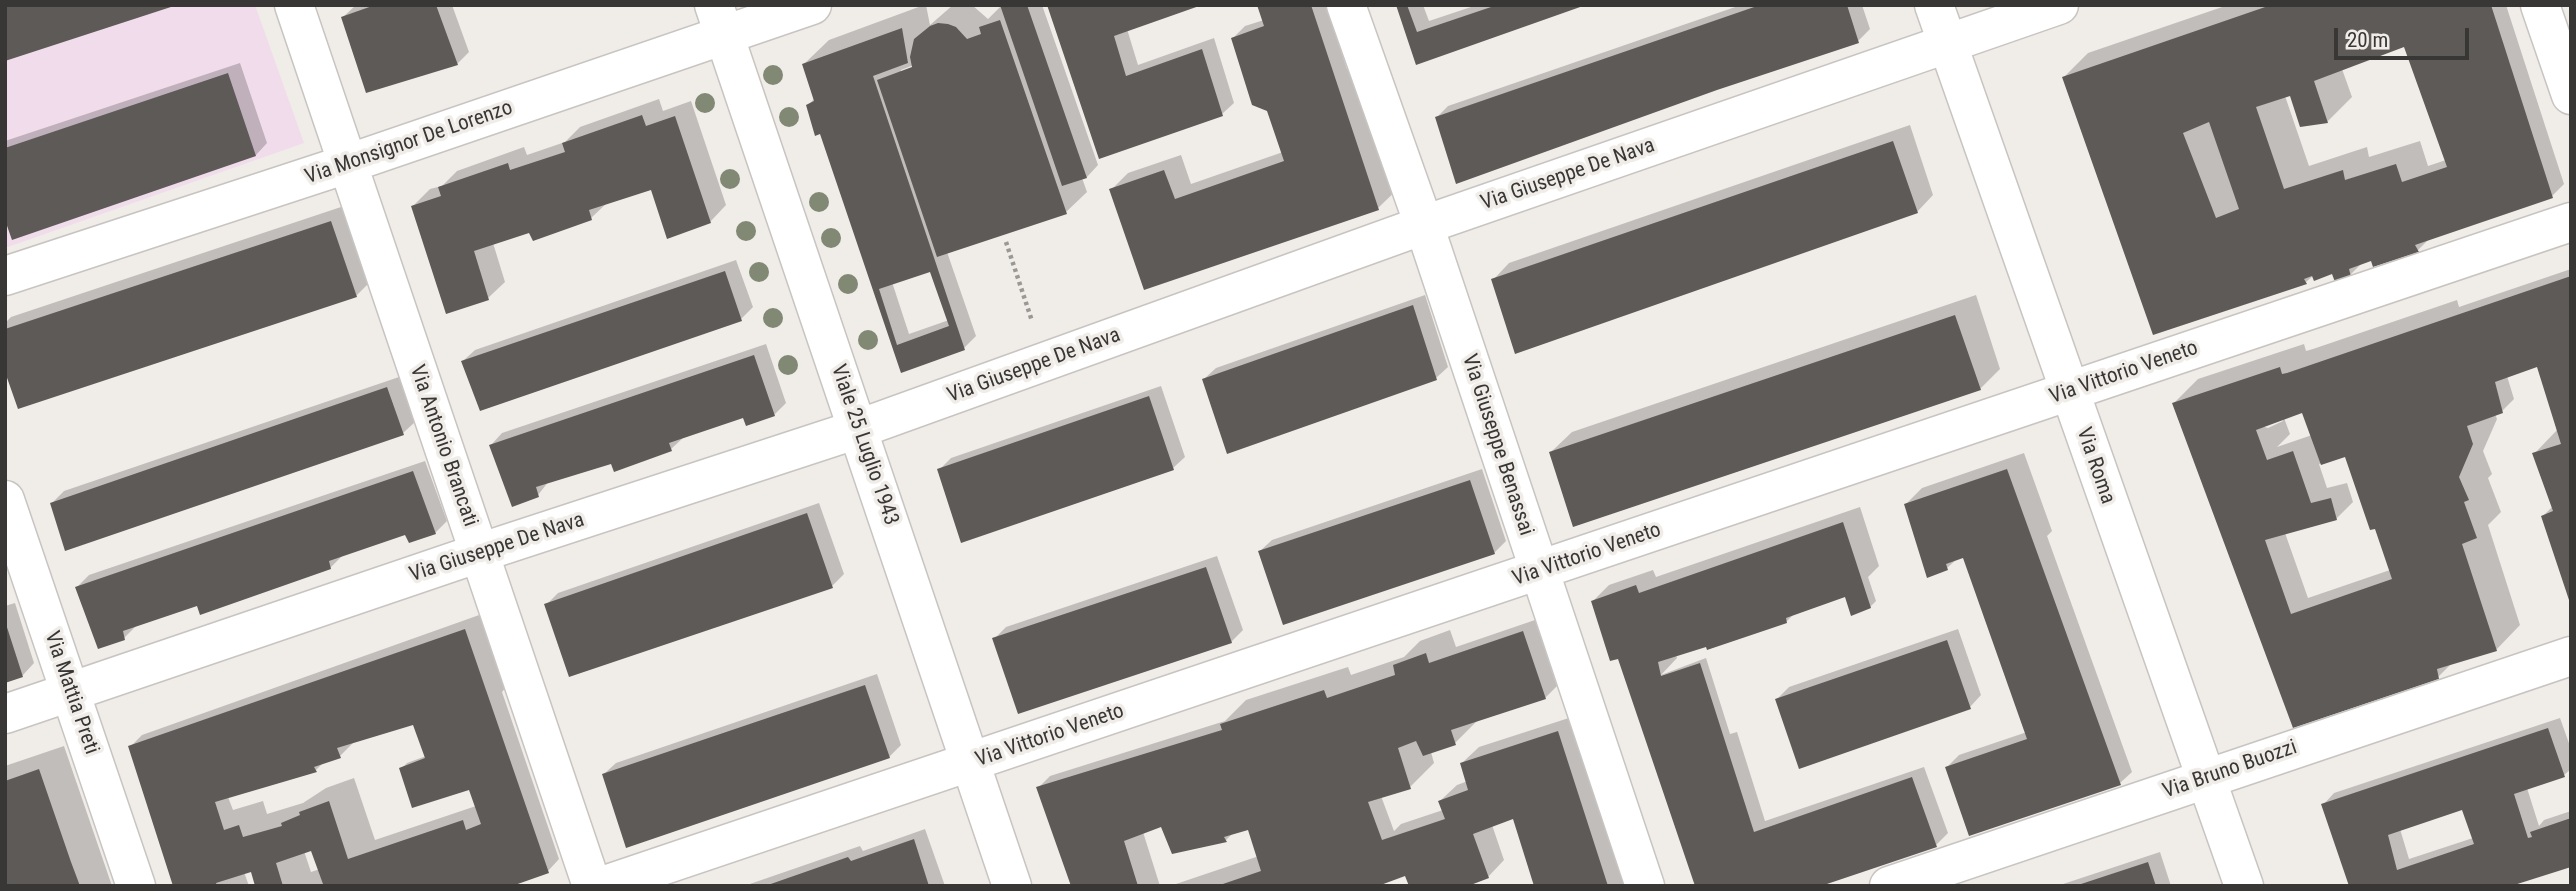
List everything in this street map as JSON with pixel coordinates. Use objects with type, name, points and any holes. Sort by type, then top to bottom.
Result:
[{"type":"street","name":"Via Antonio Brancati","points":[[294,5],[592,886]]},
{"type":"street","name":"Via Monsignor De Lorenzo","points":[[5,276],[347,164],[719,20],[812,5]]},
{"type":"street","name":"Via Giuseppe Benassai","points":[[1346,5],[1424,225],[1645,886]]},
{"type":"street","name":"Via Roma","points":[[1934,5],[2245,886]]},
{"type":"street","name":"Via Giuseppe De Nava","points":[[5,714],[858,429],[1424,225],[2059,5]]},
{"type":"street","points":[[2540,5],[2571,95]]},
{"type":"street","name":"Viale 25 Luglio 1943","points":[[719,20],[1012,886]]},
{"type":"street","name":"Via Vittorio Veneto","points":[[603,886],[2571,222]]},
{"type":"street","name":"Via Mattia Preti","points":[[5,500],[136,886]]},
{"type":"street","name":"Via Bruno Buozzi","points":[[1889,886],[2571,656]]},
{"type":"path","points":[[1006,242],[1045,362]]},
{"type":"shaded area","points":[[5,5],[255,5],[304,143],[5,248]]},
{"type":"building","points":[[5,5],[174,5],[174,6],[5,61]]},
{"type":"building","points":[[375,5],[436,5],[458,65],[366,93],[341,17]]},
{"type":"building","points":[[1000,5],[1027,5],[1087,178],[1062,186]]},
{"type":"building","points":[[1047,5],[1202,5],[1114,36],[1126,76],[1202,49],[1223,116],[1099,159]]},
{"type":"building","points":[[1257,5],[1311,5],[1379,210],[1144,290],[1109,189],[1164,170],[1175,199],[1284,161],[1267,111],[1252,105],[1231,38],[1264,26]]},
{"type":"building","points":[[1396,5],[1407,5],[1417,32],[1497,5],[1583,6],[1416,65]]},
{"type":"building","points":[[1760,5],[1847,5],[1859,43],[1717,90],[1456,184],[1435,117]]},
{"type":"building","points":[[2271,5],[2491,5],[2553,198],[2415,245],[2419,252],[2373,267],[2371,261],[2349,269],[2351,277],[2335,282],[2332,274],[2314,281],[2312,276],[2304,279],[2307,284],[2153,335],[2062,77]],"holes":[[[2404,47],[2447,167],[2402,182],[2396,164],[2345,180],[2343,170],[2284,189],[2256,107],[2290,96],[2300,127],[2328,123],[2314,81]],[[2209,122],[2239,209],[2216,218],[2183,133]]]},
{"type":"building","points":[[1000,20],[1067,214],[937,257],[877,80],[912,67],[910,57],[914,39],[930,26],[948,24],[956,27],[967,39],[981,34],[979,27]]},
{"type":"building","points":[[902,28],[908,63],[873,76],[965,350],[901,373],[820,134],[815,136],[806,105],[814,101],[802,64]],"holes":[[[930,272],[949,326],[897,345],[879,289]]]},
{"type":"building","points":[[228,73],[256,156],[12,240],[5,220],[5,148]]},
{"type":"building","points":[[642,115],[646,126],[675,116],[711,223],[667,239],[651,190],[589,210],[592,220],[533,241],[529,233],[474,251],[489,300],[446,314],[411,206],[441,196],[438,187],[508,163],[510,170],[565,152],[562,143]]},
{"type":"building","points":[[1893,141],[1918,213],[1515,354],[1491,279]]},
{"type":"building","points":[[331,221],[357,297],[18,409],[5,372],[5,329]]},
{"type":"building","points":[[725,271],[742,321],[480,411],[461,361]]},
{"type":"building","points":[[2571,276],[2571,606],[2541,516],[2553,511],[2532,453],[2561,444],[2537,367],[2495,382],[2503,413],[2467,426],[2473,444],[2459,477],[2469,500],[2464,502],[2477,538],[2462,544],[2497,651],[2437,669],[2439,679],[2293,728],[2172,403],[2280,367],[2282,374]],"holes":[[[2302,413],[2321,465],[2345,457],[2370,530],[2375,529],[2392,579],[2291,614],[2265,540],[2337,520],[2331,498],[2311,503],[2293,451],[2267,460],[2256,430]]]},
{"type":"building","points":[[1413,305],[1437,380],[1227,454],[1202,379]]},
{"type":"building","points":[[1955,315],[1981,390],[1573,527],[1549,452]]},
{"type":"building","points":[[754,355],[775,416],[746,426],[743,418],[669,443],[672,451],[614,472],[611,464],[536,487],[539,497],[512,507],[489,445]]},
{"type":"building","points":[[387,387],[404,435],[65,551],[50,503]]},
{"type":"building","points":[[1149,396],[1174,470],[961,543],[937,469]]},
{"type":"building","points":[[2007,469],[2121,785],[1969,836],[1945,767],[2027,739],[1963,558],[1946,564],[1948,570],[1927,578],[1904,504]]},
{"type":"building","points":[[413,471],[436,534],[409,543],[405,535],[329,561],[331,569],[200,615],[197,606],[123,631],[125,640],[98,649],[75,587]]},
{"type":"building","points":[[1470,480],[1495,554],[1283,625],[1258,551]]},
{"type":"building","points":[[807,513],[833,588],[569,677],[544,604]]},
{"type":"building","points":[[1843,522],[1871,608],[1851,616],[1845,597],[1786,618],[1787,623],[1707,650],[1706,647],[1658,662],[1661,676],[1700,663],[1754,832],[1912,777],[1937,847],[1821,886],[1695,886],[1618,659],[1610,661],[1591,601],[1636,585],[1639,593]]},
{"type":"building","points":[[1206,567],[1232,643],[1018,714],[992,638]]},
{"type":"building","points":[[5,621],[23,677],[5,683]]},
{"type":"building","points":[[465,629],[549,873],[512,886],[318,886],[323,884],[311,851],[276,863],[283,886],[255,886],[251,872],[216,883],[217,886],[173,886],[128,746]],"holes":[[[413,725],[425,758],[399,768],[412,808],[469,790],[481,824],[466,830],[463,820],[348,859],[329,801],[299,812],[300,815],[281,823],[282,826],[243,837],[239,825],[224,830],[215,802],[317,772],[314,767],[341,758],[337,748]]]},
{"type":"building","points":[[1523,631],[1546,699],[1451,730],[1456,745],[1423,756],[1416,741],[1398,748],[1411,789],[1368,802],[1382,840],[1445,819],[1438,801],[1468,790],[1460,763],[1558,731],[1608,886],[1534,886],[1513,819],[1473,834],[1489,878],[1468,886],[1409,886],[1405,876],[1378,886],[1217,886],[1261,871],[1248,830],[1224,837],[1227,842],[1172,854],[1161,827],[1124,841],[1138,886],[1071,886],[1036,787],[1222,730],[1220,724],[1324,690],[1327,698],[1395,675],[1393,665],[1426,653],[1429,663]]},
{"type":"building","points":[[1947,640],[1971,709],[1799,769],[1775,699]]},
{"type":"building","points":[[865,685],[890,758],[626,848],[602,774]]},
{"type":"building","points":[[2548,728],[2565,777],[2514,794],[2528,838],[2532,837],[2530,832],[2571,818],[2571,867],[2511,886],[2349,886],[2321,804]],"holes":[[[2462,810],[2474,844],[2397,870],[2388,835]]]},
{"type":"building","points":[[39,769],[80,886],[5,886],[5,781]]},
{"type":"building","points":[[914,839],[929,886],[765,886],[848,857],[851,861]]},
{"type":"building","points":[[2148,862],[2156,886],[2078,886],[2078,885]]}]
